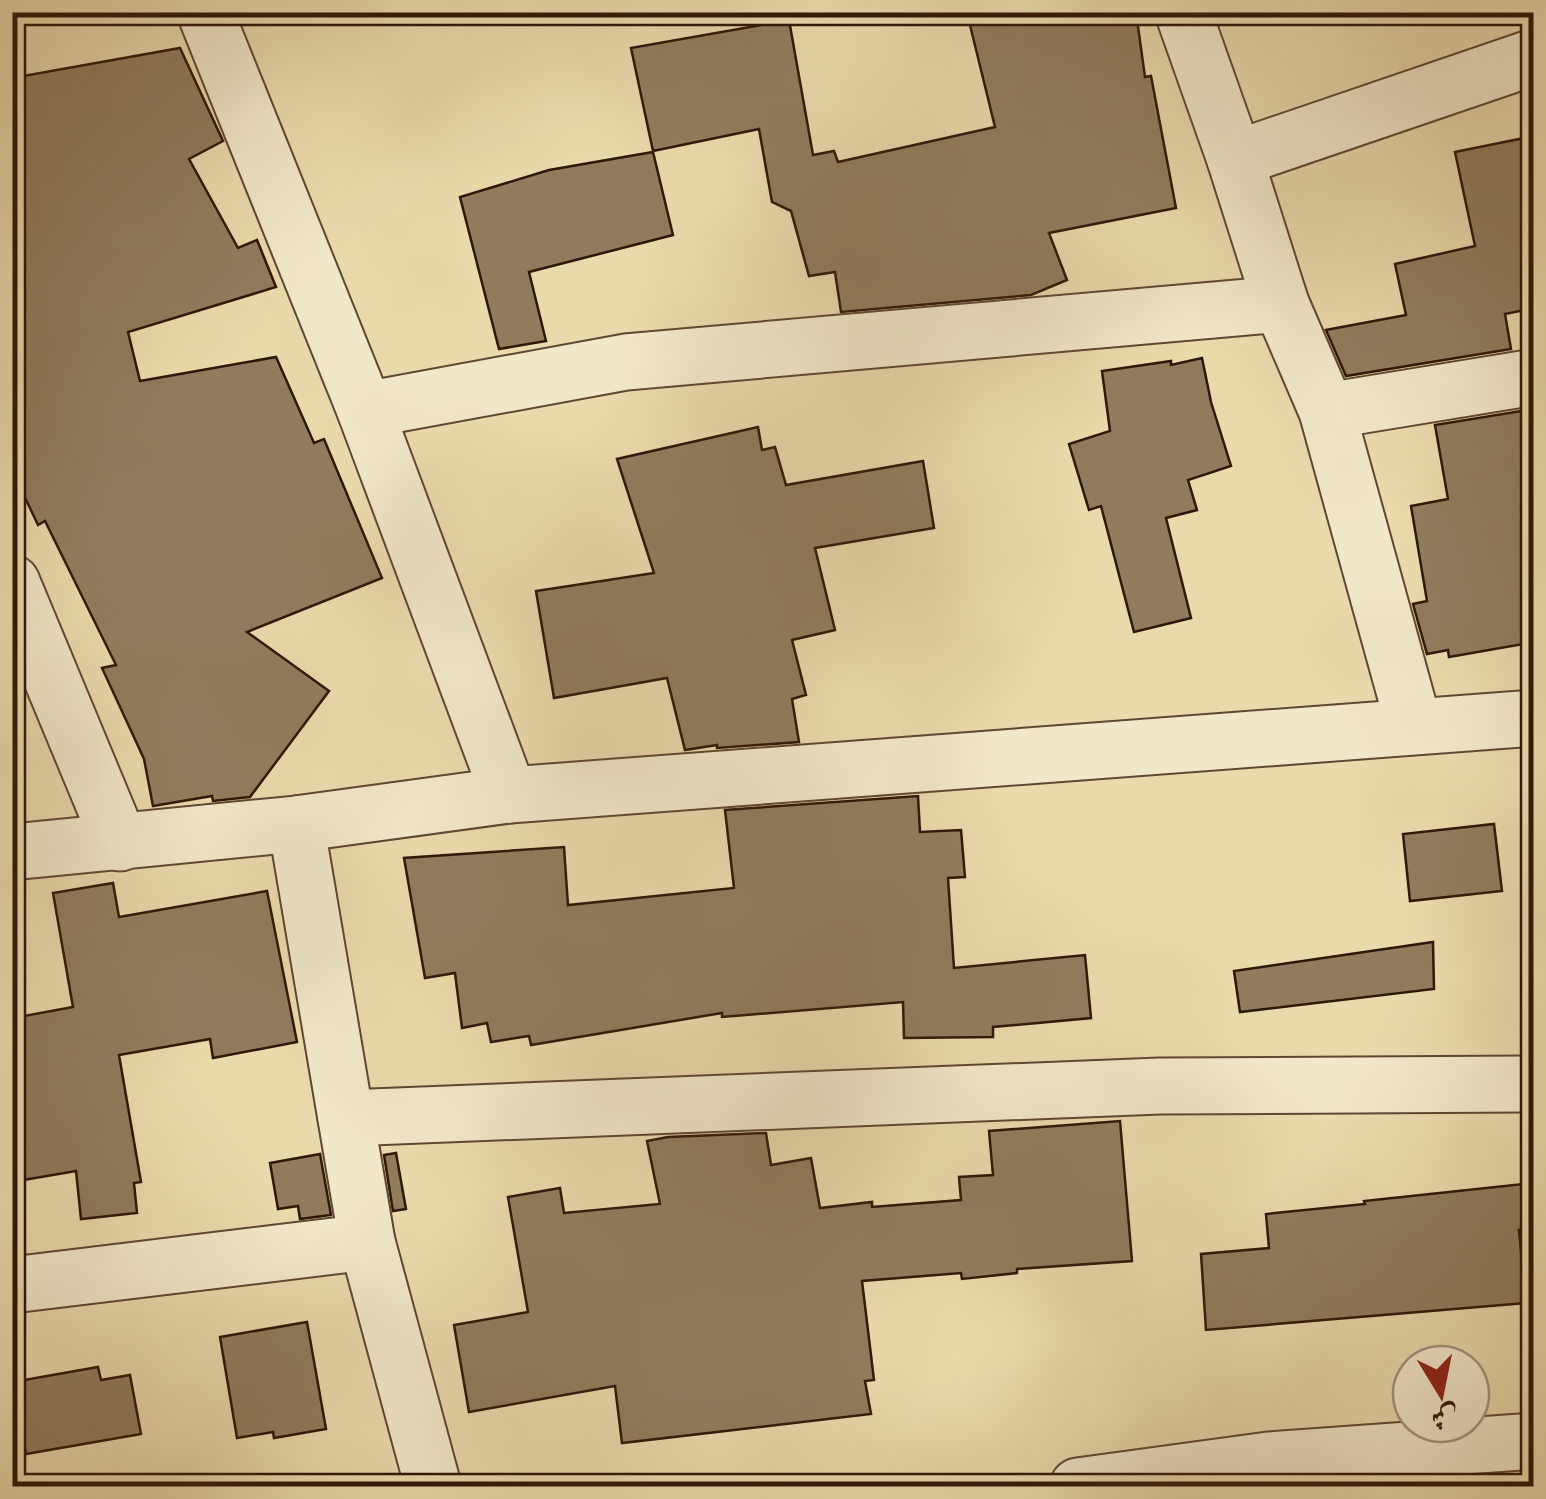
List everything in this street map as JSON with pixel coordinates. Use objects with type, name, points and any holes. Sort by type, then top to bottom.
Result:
[{"type":"street","points":[[1183,12],[1236,159],[1281,304],[1327,410],[1414,726]]},
{"type":"street","points":[[218,15],[509,795]]},
{"type":"street","points":[[1236,159],[1534,57]]},
{"type":"street","points":[[365,410],[626,362],[1281,304]]},
{"type":"street","points":[[1327,410],[1534,376]]},
{"type":"street","points":[[12,583],[120,843]]},
{"type":"street","points":[[12,852],[296,824],[509,795],[1534,718]]},
{"type":"street","points":[[296,824],[368,1242],[433,1486]]},
{"type":"street","points":[[346,1118],[1160,1086],[1534,1084]]},
{"type":"street","points":[[12,1286],[368,1242]]},
{"type":"street","points":[[1078,1486],[1268,1460],[1534,1441]]},
{"type":"building","points":[[1003,12],[1136,12],[1145,77],[1151,76],[1176,208],[1049,233],[1067,280],[1031,295],[841,312],[835,272],[809,276],[791,211],[772,202],[759,129],[653,151],[631,48],[789,20],[813,155],[834,151],[838,162],[995,127],[969,21]]},
{"type":"building","points":[[180,48],[223,141],[189,159],[238,248],[257,240],[276,287],[128,332],[140,381],[276,357],[314,443],[324,439],[382,578],[247,632],[329,691],[250,797],[213,801],[212,796],[153,806],[144,759],[102,668],[116,665],[45,521],[38,525],[12,470],[12,78]]},
{"type":"building","points":[[1534,136],[1534,308],[1505,314],[1511,349],[1346,376],[1326,330],[1406,315],[1395,264],[1475,246],[1455,152]]},
{"type":"building","points":[[653,152],[673,235],[529,272],[546,341],[499,349],[460,197],[549,170]]},
{"type":"building","points":[[1202,358],[1231,466],[1188,480],[1197,510],[1166,518],[1191,618],[1134,632],[1101,506],[1089,510],[1069,444],[1110,431],[1102,371]]},
{"type":"building","points":[[1534,409],[1534,569],[1522,571],[1534,642],[1449,657],[1448,650],[1427,654],[1413,604],[1427,601],[1411,506],[1448,499],[1435,425]]},
{"type":"building","points":[[758,427],[762,450],[775,447],[786,485],[923,461],[934,528],[815,548],[835,630],[792,640],[806,695],[792,699],[799,742],[685,750],[667,678],[554,698],[536,591],[654,573],[617,459]]},
{"type":"building","points":[[918,796],[920,832],[961,830],[965,877],[948,878],[954,968],[1085,955],[1091,1018],[993,1027],[993,1037],[904,1038],[903,1002],[722,1017],[722,1013],[531,1045],[529,1036],[491,1042],[487,1023],[462,1028],[455,973],[425,978],[404,858],[564,847],[568,905],[734,888],[725,810]]},
{"type":"building","points":[[1494,824],[1502,891],[1410,901],[1403,834]]},
{"type":"building","points":[[113,883],[119,917],[267,891],[297,1042],[213,1058],[210,1039],[119,1055],[141,1182],[134,1183],[137,1213],[81,1219],[76,1171],[12,1182],[13,1018],[73,1007],[53,893]]},
{"type":"building","points":[[1433,942],[1434,989],[1240,1012],[1234,971]]},
{"type":"building","points":[[1120,1121],[1132,1261],[1017,1269],[1017,1273],[962,1279],[961,1273],[862,1281],[874,1380],[865,1381],[871,1414],[622,1443],[615,1386],[469,1412],[454,1325],[528,1312],[508,1197],[560,1188],[564,1213],[660,1204],[647,1141],[766,1133],[771,1165],[811,1158],[820,1208],[872,1202],[872,1207],[961,1200],[959,1177],[993,1175],[989,1131]]},
{"type":"building","points":[[396,1153],[406,1209],[393,1211],[384,1155]]},
{"type":"building","points":[[320,1154],[331,1215],[300,1219],[298,1206],[278,1209],[270,1163]]},
{"type":"building","points":[[1534,1183],[1534,1229],[1519,1230],[1526,1303],[1206,1330],[1201,1254],[1269,1248],[1266,1214]]},
{"type":"building","points":[[307,1322],[326,1429],[274,1438],[273,1432],[237,1438],[220,1337]]},
{"type":"building","points":[[98,1367],[101,1380],[130,1375],[141,1434],[26,1454],[13,1382]]}]
